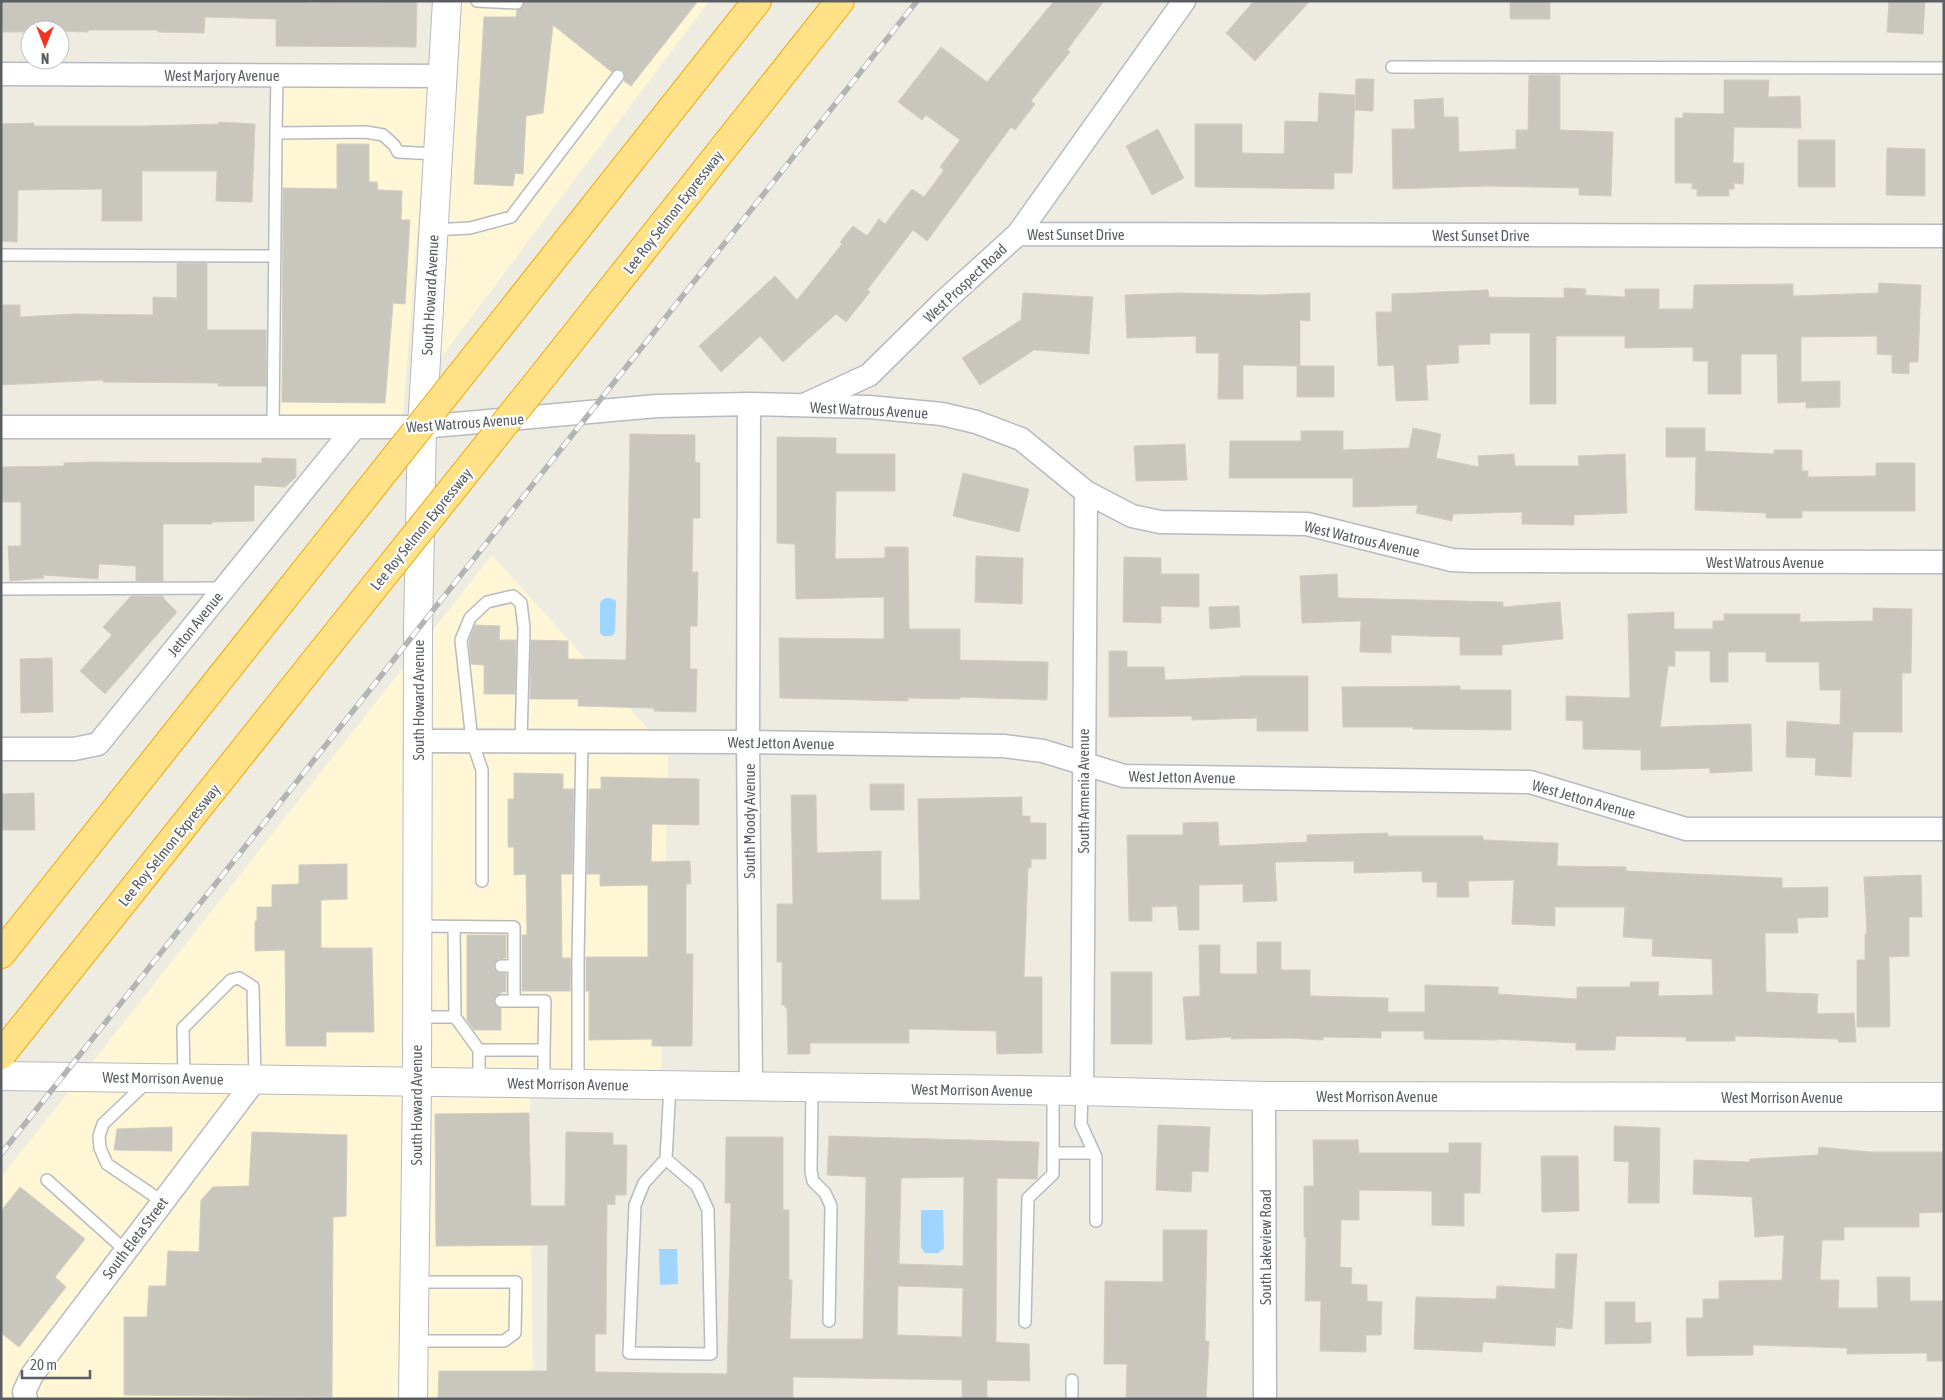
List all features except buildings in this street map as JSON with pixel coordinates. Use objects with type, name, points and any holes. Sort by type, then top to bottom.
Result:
[{"type":"highway","points":[[1,954],[757,1]]},
{"type":"highway","name":"Lee Roy Selmon Expressway","points":[[1,1055],[840,1]]},
{"type":"street","name":"South Howard Avenue","points":[[412,1399],[417,1081],[417,740],[422,427],[447,1]]},
{"type":"street","name":"West Prospect Road","points":[[800,406],[869,375],[942,303],[1018,234],[1184,1]]},
{"type":"street","name":"West Marjory Avenue","points":[[1,74],[442,76]]},
{"type":"street","name":"West Sunset Drive","points":[[1018,234],[1944,236]]},
{"type":"street","name":"West Watrous Avenue","points":[[1,428],[422,427],[657,406],[749,404],[869,407],[942,414],[976,422],[1021,439],[1086,492],[1132,516],[1160,522],[1307,524],[1452,560],[1944,562]]},
{"type":"street","name":"South Moody Avenue","points":[[749,404],[748,742],[751,1087]]},
{"type":"street","name":"Jetton Avenue","points":[[1,749],[74,750],[98,744],[354,428]]},
{"type":"street","name":"South Armenia Avenue","points":[[1082,1091],[1086,492]]},
{"type":"street","name":"West Jetton Avenue","points":[[417,740],[1004,746],[1043,751],[1124,776],[1530,782],[1686,829],[1944,829]]},
{"type":"street","name":"West Morrison Avenue","points":[[1,1076],[1053,1090],[1264,1096],[1944,1097]]},
{"type":"street","name":"South Eleta Street","points":[[26,1399],[24,1392],[32,1375],[254,1080]]},
{"type":"street","name":"South Lakeview Road","points":[[1264,1096],[1265,1399]]},
{"type":"lane","points":[[477,1],[518,3]]},
{"type":"lane","points":[[1392,67],[1944,68]]},
{"type":"lane","points":[[273,428],[277,75]]},
{"type":"lane","points":[[433,230],[470,228],[510,217],[618,76]]},
{"type":"lane","points":[[276,133],[366,132],[383,135],[394,145],[398,152],[438,154]]},
{"type":"lane","points":[[1,255],[275,256]]},
{"type":"lane","points":[[1,589],[224,588]]},
{"type":"lane","points":[[482,881],[482,770],[472,741],[461,640],[470,618],[487,602],[513,596],[521,603],[524,628],[521,741]]},
{"type":"lane","points":[[578,1084],[582,741]]},
{"type":"lane","points":[[417,926],[514,927],[514,1002]]},
{"type":"lane","points":[[454,927],[455,966],[461,1001],[455,1017]]},
{"type":"lane","points":[[455,966],[467,966]]},
{"type":"lane","points":[[501,966],[514,966]]},
{"type":"lane","points":[[184,1079],[183,1028],[231,980],[239,978],[253,986],[254,1080]]},
{"type":"lane","points":[[501,1002],[545,1002],[544,1084]]},
{"type":"lane","points":[[417,1017],[455,1017]]},
{"type":"lane","points":[[455,1017],[479,1050],[479,1082]]},
{"type":"lane","points":[[479,1050],[544,1050]]},
{"type":"lane","points":[[151,1078],[103,1124],[99,1136],[100,1148],[107,1164],[163,1202]]},
{"type":"lane","points":[[666,1159],[696,1186],[708,1210],[711,1354],[629,1353],[635,1205],[644,1183],[666,1159],[670,1086]]},
{"type":"lane","points":[[812,1088],[811,1171],[813,1182],[825,1193],[831,1206],[829,1322]]},
{"type":"lane","points":[[1026,1322],[1028,1198],[1053,1174],[1053,1090]]},
{"type":"lane","points":[[1082,1091],[1081,1124],[1096,1157],[1096,1221]]},
{"type":"lane","points":[[1053,1153],[1094,1154]]},
{"type":"lane","points":[[47,1180],[126,1250]]},
{"type":"lane","points":[[414,1282],[516,1282],[515,1333],[504,1341],[414,1341]]},
{"type":"lane","points":[[1072,1380],[1072,1399]]},
{"type":"shaded area","points":[[459,1],[709,1],[437,363]]},
{"type":"shaded area","points":[[281,84],[429,84],[403,415],[276,416]]},
{"type":"shaded area","points":[[492,555],[648,729],[429,727],[430,634]]},
{"type":"shaded area","points":[[406,664],[405,1068],[91,1064]]},
{"type":"shaded area","points":[[429,754],[668,755],[661,1073],[428,1069]]},
{"type":"shaded area","points":[[70,1090],[230,1093],[23,1366],[13,1386],[13,1399],[1,1399],[1,1177]]},
{"type":"shaded area","points":[[260,1093],[405,1094],[400,1399],[40,1399],[36,1393],[42,1382]]},
{"type":"shaded area","points":[[428,1095],[530,1096],[533,1399],[424,1399]]},
{"type":"water","points":[[605,598],[611,598],[616,601],[615,632],[612,636],[603,636],[600,633],[600,602]]},
{"type":"water","points":[[921,1210],[943,1210],[944,1249],[939,1253],[925,1253],[921,1247]]},
{"type":"water","points":[[659,1249],[677,1249],[678,1284],[660,1285]]},
{"type":"railway","points":[[1,1154],[917,1]]}]
